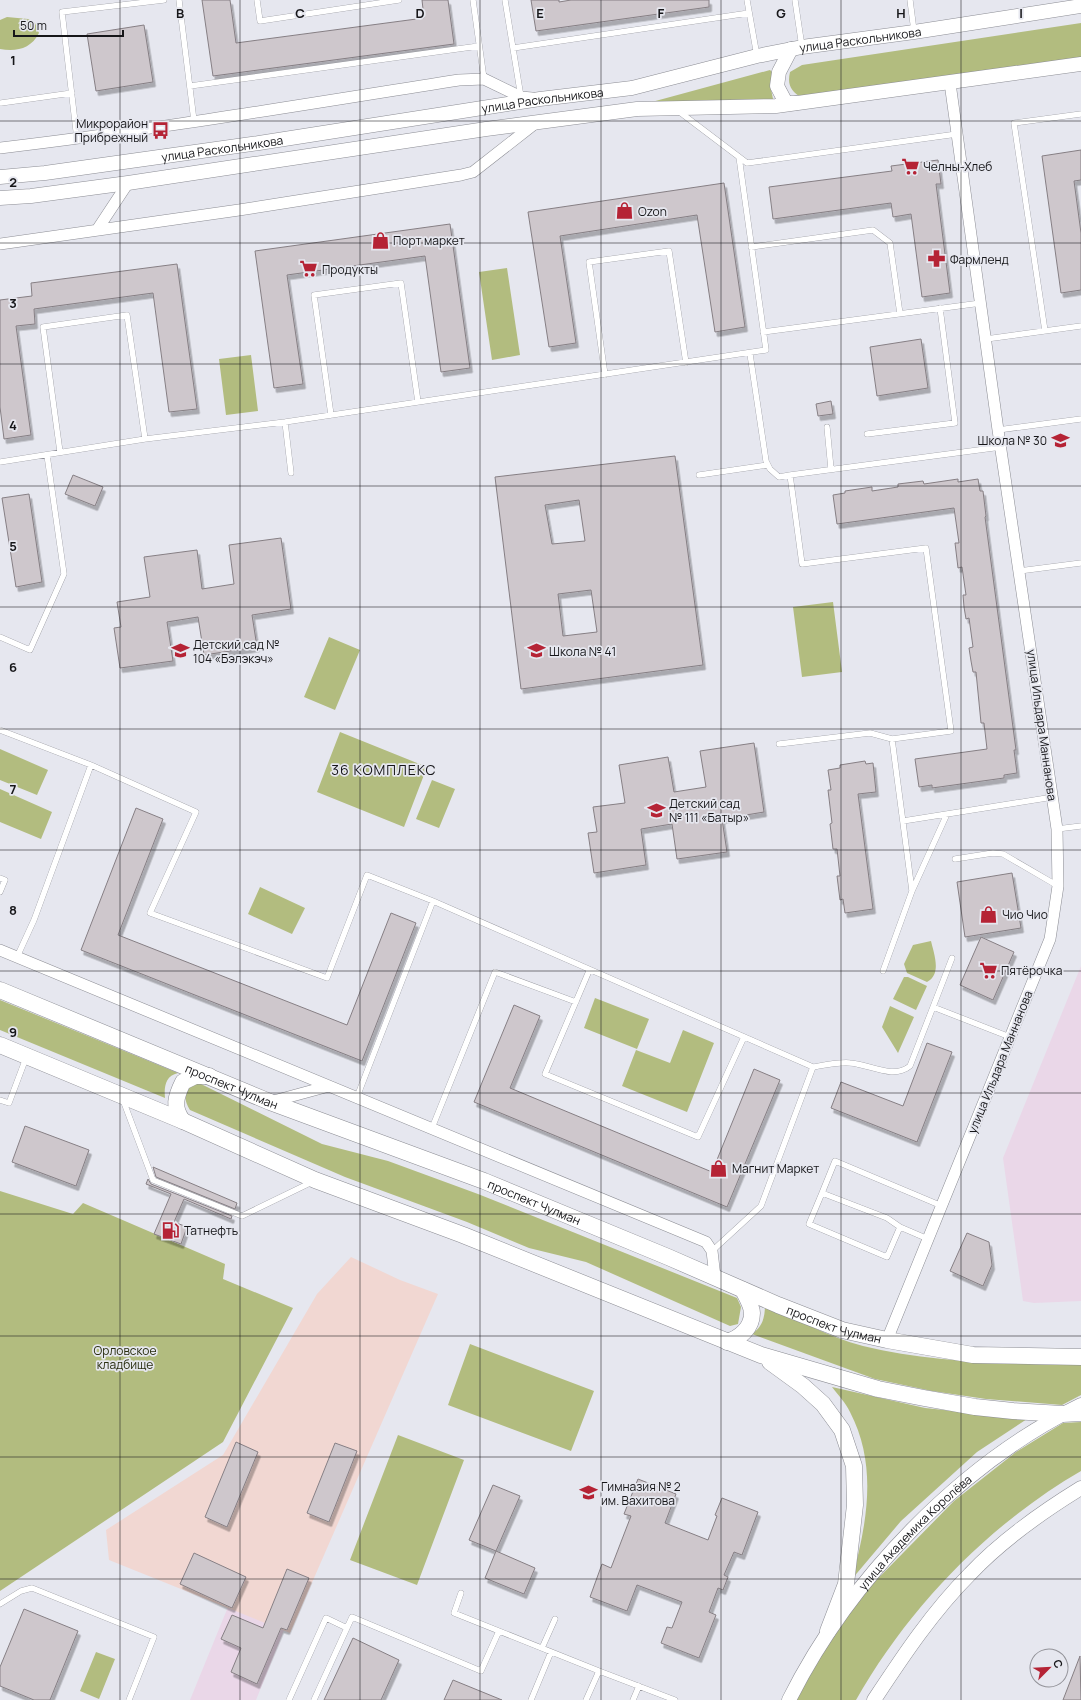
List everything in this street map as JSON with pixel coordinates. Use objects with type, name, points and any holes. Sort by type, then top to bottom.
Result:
[{"type":"main road","name":"проспект Чулман","points":[[0,990],[270,1102],[484,1181],[842,1330],[887,1340],[973,1355],[1081,1357]]},
{"type":"main road","points":[[0,1045],[183,1121],[315,1180],[470,1238],[761,1355],[878,1389],[924,1398],[975,1407],[1062,1414],[1081,1413]]},
{"type":"main road","points":[[183,1121],[178,1115],[175,1105],[183,1082],[195,1076],[209,1076]]},
{"type":"main road","points":[[727,1342],[735,1340],[750,1324],[752,1312],[743,1290]]},
{"type":"main road","points":[[761,1355],[803,1386],[823,1404],[842,1430],[854,1466],[855,1505],[846,1584],[828,1631]]},
{"type":"street","name":"улица Раскольникова","points":[[0,177],[46,174],[259,143],[540,99],[632,88],[757,56],[796,48],[914,32],[1081,6]]},
{"type":"street","points":[[796,48],[779,72],[777,86],[786,103],[807,103]]},
{"type":"street","name":"улица Раскольникова","points":[[0,198],[31,196],[128,184],[538,122],[637,109],[776,106],[807,103],[1081,64]]},
{"type":"street","points":[[0,148],[77,139],[459,80],[484,78],[521,97],[540,99]]},
{"type":"street","name":"улица Ильдара Маннанова","points":[[887,1340],[1050,939],[1058,886],[1057,829],[1053,797],[998,430],[950,83]]},
{"type":"street","points":[[0,244],[240,210],[461,175],[473,172],[538,122]]},
{"type":"street","points":[[97,230],[128,184]]},
{"type":"street","points":[[0,950],[706,1242],[712,1251],[715,1277]]},
{"type":"street","points":[[270,1102],[329,1086]]},
{"type":"street","name":"улица Академика Королёва","points":[[789,1700],[804,1671],[828,1631],[865,1584],[932,1510],[968,1478],[1009,1448],[1062,1414],[1081,1405]]},
{"type":"street","points":[[874,1700],[934,1615],[970,1573],[1019,1530],[1081,1488]]},
{"type":"lane","points":[[77,139],[62,12],[164,0]]},
{"type":"lane","points":[[179,0],[194,121]]},
{"type":"lane","points":[[257,0],[260,21],[399,0]]},
{"type":"lane","points":[[473,0],[484,78]]},
{"type":"lane","points":[[505,0],[521,97]]},
{"type":"lane","points":[[747,0],[757,56]]},
{"type":"lane","points":[[795,0],[796,48]]},
{"type":"lane","points":[[910,0],[914,32]]},
{"type":"lane","points":[[513,48],[749,13]]},
{"type":"lane","points":[[190,86],[479,46]]},
{"type":"lane","points":[[1,103],[72,93]]},
{"type":"lane","points":[[674,108],[747,163],[957,134]]},
{"type":"lane","points":[[1045,331],[1014,123],[1081,114]]},
{"type":"lane","points":[[0,462],[145,439],[285,422],[750,354],[766,350],[739,157]]},
{"type":"lane","points":[[752,247],[873,230],[890,243],[900,314]]},
{"type":"lane","points":[[605,375],[589,262],[669,251],[686,363]]},
{"type":"lane","points":[[331,415],[314,295],[401,282],[418,402]]},
{"type":"lane","points":[[763,332],[981,303]]},
{"type":"lane","points":[[867,434],[955,423],[940,308]]},
{"type":"lane","points":[[60,452],[43,327],[127,315],[145,439]]},
{"type":"lane","points":[[986,339],[1081,326]]},
{"type":"lane","points":[[750,354],[766,461],[779,477],[1001,447]]},
{"type":"lane","points":[[998,430],[1081,418]]},
{"type":"lane","points":[[285,422],[291,473]]},
{"type":"lane","points":[[827,427],[831,469]]},
{"type":"lane","points":[[0,637],[30,650],[64,574],[47,455]]},
{"type":"lane","points":[[699,475],[768,465]]},
{"type":"lane","points":[[778,744],[870,733],[892,739],[950,731],[926,548],[802,564],[790,475]]},
{"type":"lane","points":[[1019,571],[1081,563]]},
{"type":"lane","points":[[0,730],[91,765],[196,812],[150,913],[327,978],[367,875],[433,901],[589,971],[813,1067],[852,1063],[892,1072],[906,1070],[910,1066],[952,958]]},
{"type":"lane","points":[[892,739],[912,891]]},
{"type":"lane","points":[[17,957],[34,920],[91,765]]},
{"type":"lane","points":[[903,822],[1053,797]]},
{"type":"lane","points":[[883,972],[912,891],[947,814]]},
{"type":"lane","points":[[1057,829],[1081,826]]},
{"type":"lane","points":[[955,859],[993,853],[1003,854],[1058,886]]},
{"type":"lane","points":[[0,878],[4,880],[0,892]]},
{"type":"lane","points":[[356,1097],[433,901]]},
{"type":"lane","points":[[589,971],[545,1074],[698,1137],[744,1038]]},
{"type":"lane","points":[[432,1128],[495,972],[576,1002]]},
{"type":"lane","points":[[933,1007],[1010,1037]]},
{"type":"lane","points":[[0,1100],[9,1103],[26,1056]]},
{"type":"lane","points":[[712,1251],[761,1206],[813,1067]]},
{"type":"lane","points":[[122,1096],[153,1180],[242,1216],[315,1180]]},
{"type":"lane","points":[[900,1228],[887,1257],[809,1224],[834,1161],[942,1206]]},
{"type":"lane","points":[[822,1193],[886,1218],[900,1228],[928,1238]]},
{"type":"lane","points":[[0,1604],[21,1591],[32,1588],[154,1637],[128,1700]]},
{"type":"lane","points":[[461,1593],[454,1613],[675,1700]]},
{"type":"lane","points":[[314,1700],[352,1617],[481,1672],[499,1631]]},
{"type":"lane","points":[[289,1700],[326,1618],[347,1628]]},
{"type":"lane","points":[[542,1648],[555,1619]]},
{"type":"lane","points":[[531,1700],[551,1652]]},
{"type":"lane","points":[[586,1700],[599,1671]]},
{"type":"lane","points":[[633,1700],[639,1686]]},
{"type":"shaded area","points":[[1081,966],[1081,1301],[1034,1303],[1023,1301],[1003,1158]]},
{"type":"shaded area","points":[[351,1257],[400,1280],[438,1294],[290,1633],[109,1560],[106,1530],[223,1455],[317,1294]]},
{"type":"shaded area","points":[[228,1607],[284,1630],[256,1700],[190,1700]]},
{"type":"green space","points":[[7,17],[28,19],[35,23],[39,33],[32,43],[22,48],[12,50],[0,49],[0,20]]},
{"type":"green space","points":[[1081,23],[1081,61],[802,98],[795,93],[789,81],[790,72],[802,65]]},
{"type":"green space","points":[[770,70],[773,73],[770,84],[774,104],[637,106]]},
{"type":"green space","points":[[507,268],[520,355],[492,360],[479,272]]},
{"type":"green space","points":[[251,355],[258,411],[226,415],[219,359]]},
{"type":"green space","points":[[833,602],[842,672],[802,677],[793,607]]},
{"type":"green space","points":[[329,637],[360,650],[335,710],[304,697]]},
{"type":"green space","points":[[340,732],[427,767],[404,827],[317,792]]},
{"type":"green space","points":[[0,749],[48,770],[37,795],[0,780]]},
{"type":"green space","points":[[432,780],[455,789],[439,828],[416,819]]},
{"type":"green space","points":[[0,789],[52,812],[41,839],[0,822]]},
{"type":"green space","points":[[260,887],[305,908],[292,934],[248,914]]},
{"type":"green space","points":[[931,941],[936,969],[932,978],[927,982],[907,973],[904,964],[913,945]]},
{"type":"green space","points":[[904,977],[908,977],[927,986],[916,1010],[893,999]]},
{"type":"green space","points":[[595,998],[649,1019],[637,1049],[584,1028]]},
{"type":"green space","points":[[0,1000],[178,1073],[170,1077],[166,1082],[165,1098],[0,1030]]},
{"type":"green space","points":[[890,1006],[914,1017],[898,1053],[882,1027]]},
{"type":"green space","points":[[683,1030],[714,1043],[687,1112],[622,1086],[636,1050],[670,1063]]},
{"type":"green space","points":[[199,1083],[322,1144],[388,1161],[478,1194],[737,1298],[741,1307],[738,1324],[730,1326],[586,1262],[529,1248],[467,1222],[345,1177],[190,1110],[186,1100],[187,1090],[193,1084]]},
{"type":"green space","name":"Орловское кладбище","points":[[0,1191],[73,1214],[83,1203],[225,1264],[223,1279],[293,1308],[223,1442],[0,1591]]},
{"type":"green space","points":[[765,1304],[837,1338],[890,1352],[971,1362],[1081,1365],[1081,1395],[1062,1405],[986,1399],[932,1391],[875,1379],[752,1334],[759,1328],[763,1321]]},
{"type":"green space","points":[[470,1344],[594,1391],[571,1451],[448,1405]]},
{"type":"green space","points":[[832,1387],[925,1408],[1027,1419],[977,1452],[901,1521],[852,1579],[862,1537],[865,1516],[867,1474],[859,1432],[844,1402]]},
{"type":"green space","points":[[1081,1422],[1081,1471],[1014,1516],[954,1571],[926,1601],[900,1633],[856,1700],[794,1700],[852,1605],[954,1501],[1016,1452],[1063,1423]]},
{"type":"green space","points":[[398,1435],[464,1460],[417,1585],[350,1560]]},
{"type":"green space","points":[[96,1652],[115,1659],[99,1699],[80,1691]]},
{"type":"building","points":[[202,0],[230,0],[236,43],[424,18],[422,0],[448,0],[454,44],[213,76]]},
{"type":"building","points":[[531,0],[559,0],[559,2],[571,0],[709,0],[709,7],[536,31]]},
{"type":"building","points":[[144,25],[153,82],[96,91],[87,34]]},
{"type":"building","points":[[1081,150],[1081,180],[1074,181],[1081,233],[1081,290],[1061,293],[1042,156]]},
{"type":"building","points":[[938,160],[941,184],[936,184],[950,293],[922,297],[911,214],[893,217],[891,203],[773,219],[769,187],[892,171],[891,166]]},
{"type":"building","points":[[724,183],[745,327],[715,332],[697,215],[560,236],[576,343],[549,347],[528,212]]},
{"type":"building","points":[[450,224],[470,368],[441,372],[425,256],[287,275],[303,384],[274,388],[255,251]]},
{"type":"building","points":[[177,264],[197,409],[169,412],[153,293],[34,309],[35,324],[16,326],[31,435],[4,439],[0,407],[0,300],[32,296],[31,283]]},
{"type":"building","points":[[921,339],[928,388],[877,396],[870,347]]},
{"type":"building","points":[[831,401],[833,414],[818,416],[816,404]]},
{"type":"building","points":[[675,456],[703,665],[521,689],[495,477]],"holes":[[[579,500],[585,541],[552,544],[545,505]],[[591,590],[597,632],[563,636],[558,594]]]},
{"type":"building","points":[[73,475],[103,487],[95,506],[65,494]]},
{"type":"building","points":[[958,479],[958,482],[978,479],[980,491],[983,491],[985,517],[1016,750],[1014,750],[1017,773],[1004,775],[1004,778],[932,788],[932,785],[919,787],[915,759],[987,749],[984,723],[981,723],[976,672],[973,672],[969,648],[973,647],[969,618],[966,619],[964,607],[963,595],[966,595],[962,567],[958,568],[955,543],[959,543],[954,508],[837,524],[833,495],[845,493],[845,491],[872,487],[872,491],[898,487],[898,484],[923,481],[924,484]]},
{"type":"building","points":[[29,494],[42,582],[16,587],[2,498]]},
{"type":"building","points":[[281,538],[291,609],[252,615],[257,647],[204,655],[198,617],[167,622],[173,661],[120,668],[114,628],[121,627],[117,602],[150,597],[144,557],[197,550],[202,589],[234,584],[229,545]]},
{"type":"building","points":[[754,743],[764,812],[722,819],[727,852],[677,859],[672,824],[641,829],[646,865],[594,873],[588,833],[597,832],[593,807],[625,803],[619,765],[668,757],[674,792],[706,787],[700,751]]},
{"type":"building","points":[[865,761],[866,764],[873,763],[876,792],[858,794],[873,909],[845,913],[843,899],[840,900],[837,876],[840,876],[837,849],[833,849],[830,824],[832,823],[828,790],[831,790],[828,770],[840,768],[840,765]]},
{"type":"building","points":[[136,808],[163,819],[118,935],[347,1025],[391,913],[416,923],[362,1061],[81,950]]},
{"type":"building","points":[[1012,873],[1021,928],[965,937],[957,882]]},
{"type":"building","points":[[981,937],[1014,952],[993,1000],[960,985]]},
{"type":"building","points":[[514,1005],[540,1016],[510,1088],[712,1172],[754,1069],[780,1080],[727,1207],[474,1102]]},
{"type":"building","points":[[927,1043],[952,1052],[917,1142],[831,1108],[841,1082],[903,1106]]},
{"type":"building","points":[[25,1126],[89,1150],[76,1186],[12,1162]]},
{"type":"building","points":[[153,1167],[237,1203],[235,1209],[156,1177]]},
{"type":"building","points":[[148,1179],[151,1184],[232,1216],[231,1219],[184,1199],[174,1222],[187,1227],[181,1244],[154,1234],[171,1194],[146,1184]]},
{"type":"building","points":[[967,1233],[989,1242],[992,1265],[983,1286],[950,1271]]},
{"type":"building","points":[[236,1442],[258,1452],[227,1527],[205,1517]]},
{"type":"building","points":[[335,1443],[357,1451],[329,1522],[307,1513]]},
{"type":"building","points":[[638,1479],[676,1494],[665,1523],[708,1540],[717,1516],[715,1515],[722,1498],[758,1512],[742,1555],[734,1552],[724,1575],[728,1577],[723,1590],[718,1588],[709,1612],[716,1615],[699,1658],[661,1643],[667,1627],[672,1628],[682,1602],[637,1585],[627,1611],[590,1597],[602,1564],[611,1568],[631,1516],[624,1514]]},
{"type":"building","points":[[493,1485],[520,1496],[496,1551],[469,1540]]},
{"type":"building","points":[[496,1551],[535,1568],[524,1594],[485,1578]]},
{"type":"building","points":[[194,1553],[246,1577],[232,1608],[180,1584]]},
{"type":"building","points":[[287,1569],[309,1578],[287,1630],[281,1628],[257,1684],[231,1672],[241,1648],[221,1639],[232,1615],[263,1628]]},
{"type":"building","points":[[24,1609],[78,1631],[50,1700],[34,1700],[0,1686],[0,1667]]},
{"type":"building","points":[[353,1638],[399,1660],[381,1700],[324,1700]]},
{"type":"building","points":[[1080,1656],[1081,1700],[1063,1700],[1068,1688],[1069,1688]]},
{"type":"building","points":[[453,1680],[502,1700],[444,1700]]},
{"type":"place","name":"Микрорайон Прибрежный","points":[[161,130]]},
{"type":"place","name":"Челны-Хлеб","points":[[910,166]]},
{"type":"place","name":"Ozon","points":[[625,211]]},
{"type":"place","name":"Порт маркет","points":[[380,240]]},
{"type":"place","name":"Фармленд","points":[[937,259]]},
{"type":"place","name":"Продукты","points":[[309,269]]},
{"type":"place","name":"Школа № 30","points":[[1060,440]]},
{"type":"place","name":"Детский сад № 104 «Бэлэкэч»","points":[[180,651]]},
{"type":"place","name":"Школа № 41","points":[[536,651]]},
{"type":"place","name":"Детский сад № 111 «Батыр»","points":[[656,810]]},
{"type":"place","name":"Чио Чио","points":[[989,914]]},
{"type":"place","name":"Пятёрочка","points":[[988,970]]},
{"type":"place","name":"Магнит Маркет","points":[[719,1168]]},
{"type":"place","name":"Татнефть","points":[[171,1230]]},
{"type":"place","name":"Гимназия № 2 им. Вахитова","points":[[588,1493]]},
{"type":"district","name":"36 КОМПЛЕКС","points":[[384,769]]}]
